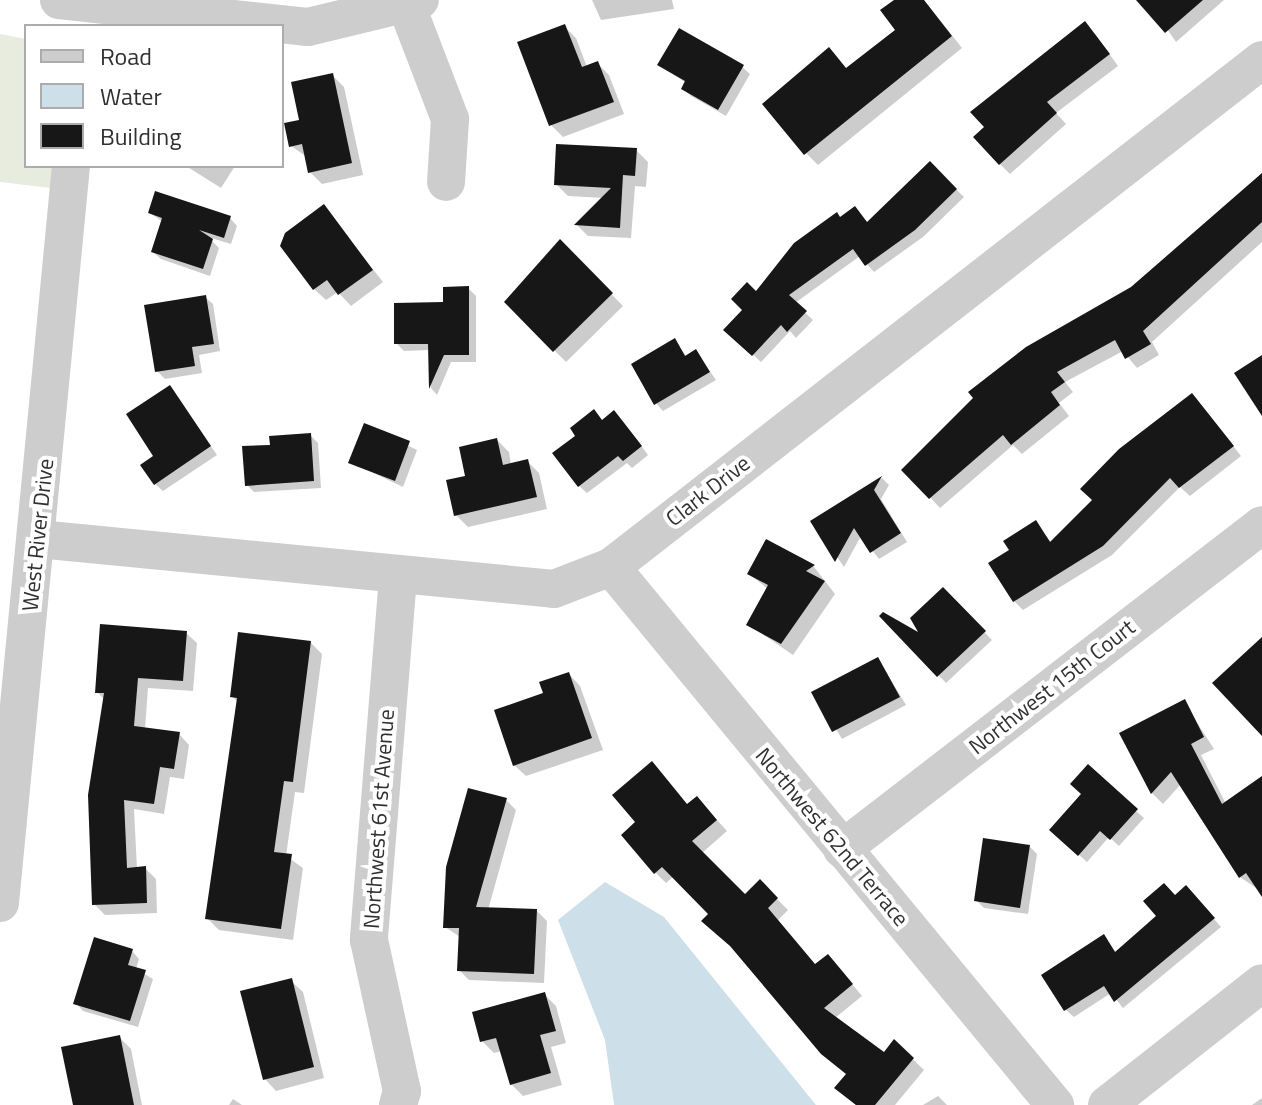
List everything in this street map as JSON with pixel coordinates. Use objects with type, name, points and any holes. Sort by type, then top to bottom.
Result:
[{"type":"street","points":[[284,25],[308,27],[413,3],[450,119],[446,182]]},
{"type":"street","points":[[79,8],[272,24]]},
{"type":"street","name":"Clark Drive","points":[[38,539],[398,577],[554,589],[611,567],[1262,60]]},
{"type":"street","name":"West River Drive","points":[[0,903],[38,539],[71,168]]},
{"type":"street","name":"Northwest 15th Court","points":[[842,849],[1262,525]]},
{"type":"street","name":"Northwest 62nd Terrace","points":[[611,567],[1055,1105]]},
{"type":"street","name":"Northwest 61st Avenue","points":[[398,577],[369,940],[402,1091],[398,1105]]},
{"type":"street","points":[[1107,1105],[1262,983]]},
{"type":"shaded area","points":[[0,34],[24,39],[24,168],[53,168],[51,188],[0,182]]},
{"type":"water","points":[[605,882],[664,917],[816,1105],[614,1105],[605,1040],[558,920]]},
{"type":"building","points":[[894,0],[924,0],[952,36],[804,155],[762,104],[829,47],[846,68],[895,30],[880,10]]},
{"type":"building","points":[[1136,0],[1203,0],[1165,33]]},
{"type":"building","points":[[1085,21],[1110,54],[1047,102],[1057,113],[999,165],[973,137],[984,127],[970,112]]},
{"type":"building","points":[[565,24],[582,67],[598,61],[614,102],[549,126],[517,42]]},
{"type":"building","points":[[679,28],[744,65],[718,110],[681,89],[685,81],[657,65]]},
{"type":"building","points":[[333,73],[352,163],[308,173],[302,144],[289,147],[284,123],[299,120],[291,82]]},
{"type":"building","points":[[556,144],[637,148],[635,176],[623,175],[620,228],[574,225],[611,188],[554,185]]},
{"type":"building","points":[[930,161],[957,189],[915,230],[865,266],[853,249],[789,295],[807,311],[787,332],[781,325],[752,356],[723,330],[742,310],[731,299],[747,282],[756,291],[794,243],[837,212],[840,217],[855,206],[867,222]]},
{"type":"building","points":[[1262,173],[1262,222],[1143,331],[1151,344],[1125,359],[1115,340],[1057,372],[1065,382],[1051,392],[1060,405],[1011,445],[1003,435],[929,499],[901,470],[973,398],[968,392],[1026,347],[1131,287]]},
{"type":"building","points":[[155,191],[231,216],[224,238],[199,230],[213,239],[203,269],[151,252],[162,218],[148,213]]},
{"type":"building","points":[[324,204],[373,270],[338,295],[327,280],[313,290],[280,246],[285,233]]},
{"type":"building","points":[[560,239],[613,293],[553,352],[504,302]]},
{"type":"building","points":[[469,286],[469,355],[444,355],[429,389],[428,344],[394,344],[394,303],[443,302],[443,287]]},
{"type":"building","points":[[206,295],[214,344],[192,347],[195,366],[155,372],[144,305]]},
{"type":"building","points":[[675,338],[685,356],[696,349],[710,372],[654,405],[631,364]]},
{"type":"building","points":[[1262,355],[1262,416],[1234,373]]},
{"type":"building","points":[[170,385],[211,446],[154,485],[140,465],[153,456],[126,414]]},
{"type":"building","points":[[1192,393],[1234,446],[1179,488],[1170,478],[1103,546],[1013,602],[988,563],[1009,550],[1003,541],[1036,520],[1050,542],[1092,500],[1080,489],[1119,449]]},
{"type":"building","points":[[594,409],[602,420],[614,410],[642,446],[623,461],[618,456],[578,487],[552,453],[575,436],[570,428]]},
{"type":"building","points":[[364,423],[410,441],[395,481],[348,463]]},
{"type":"building","points":[[311,433],[314,481],[245,486],[242,446],[270,445],[269,436]]},
{"type":"building","points":[[497,438],[503,465],[528,459],[537,497],[454,516],[446,480],[465,476],[459,447]]},
{"type":"building","points":[[882,476],[874,490],[901,533],[870,553],[854,528],[835,562],[810,521]]},
{"type":"building","points":[[766,539],[815,565],[806,571],[825,581],[781,644],[746,625],[768,585],[747,574]]},
{"type":"building","points":[[943,587],[986,631],[937,677],[879,616],[883,612],[918,632],[910,618]]},
{"type":"building","points":[[100,624],[187,631],[183,681],[138,678],[134,726],[180,732],[174,769],[160,767],[154,804],[124,800],[127,868],[146,866],[147,903],[92,905],[88,795],[104,693],[95,693]]},
{"type":"building","points":[[238,632],[311,641],[293,782],[284,781],[274,852],[292,854],[281,929],[205,919],[237,698],[230,697]]},
{"type":"building","points":[[1262,637],[1262,736],[1212,683]]},
{"type":"building","points":[[878,657],[900,697],[832,732],[811,692]]},
{"type":"building","points":[[569,672],[592,738],[513,766],[494,710],[543,693],[539,682]]},
{"type":"building","points":[[1185,699],[1204,737],[1191,744],[1222,804],[1262,776],[1262,897],[1246,873],[1239,878],[1171,772],[1151,794],[1119,733]]},
{"type":"building","points":[[652,761],[687,804],[697,796],[717,820],[692,841],[745,894],[760,879],[778,898],[768,908],[815,964],[828,954],[853,984],[824,1008],[884,1052],[894,1039],[914,1058],[875,1105],[856,1105],[834,1088],[846,1074],[821,1054],[730,946],[701,921],[708,914],[662,867],[654,874],[621,835],[635,822],[612,795]]},
{"type":"building","points":[[1088,764],[1138,809],[1110,840],[1100,831],[1078,856],[1049,830],[1081,794],[1070,784]]},
{"type":"building","points":[[468,788],[507,798],[476,907],[537,909],[534,974],[457,971],[459,928],[443,928],[446,867]]},
{"type":"building","points":[[983,838],[1030,845],[1020,908],[974,901]]},
{"type":"building","points":[[1164,883],[1175,895],[1186,885],[1215,918],[1114,1002],[1104,986],[1064,1011],[1041,975],[1104,934],[1115,952],[1156,916],[1143,901]]},
{"type":"building","points":[[94,937],[133,949],[128,965],[146,970],[130,1021],[73,1004]]},
{"type":"building","points":[[292,978],[314,1067],[263,1080],[240,991]]},
{"type":"building","points":[[545,992],[556,1031],[540,1035],[551,1073],[510,1085],[496,1038],[480,1042],[472,1012]]},
{"type":"building","points":[[120,1035],[134,1105],[73,1105],[61,1047]]}]
